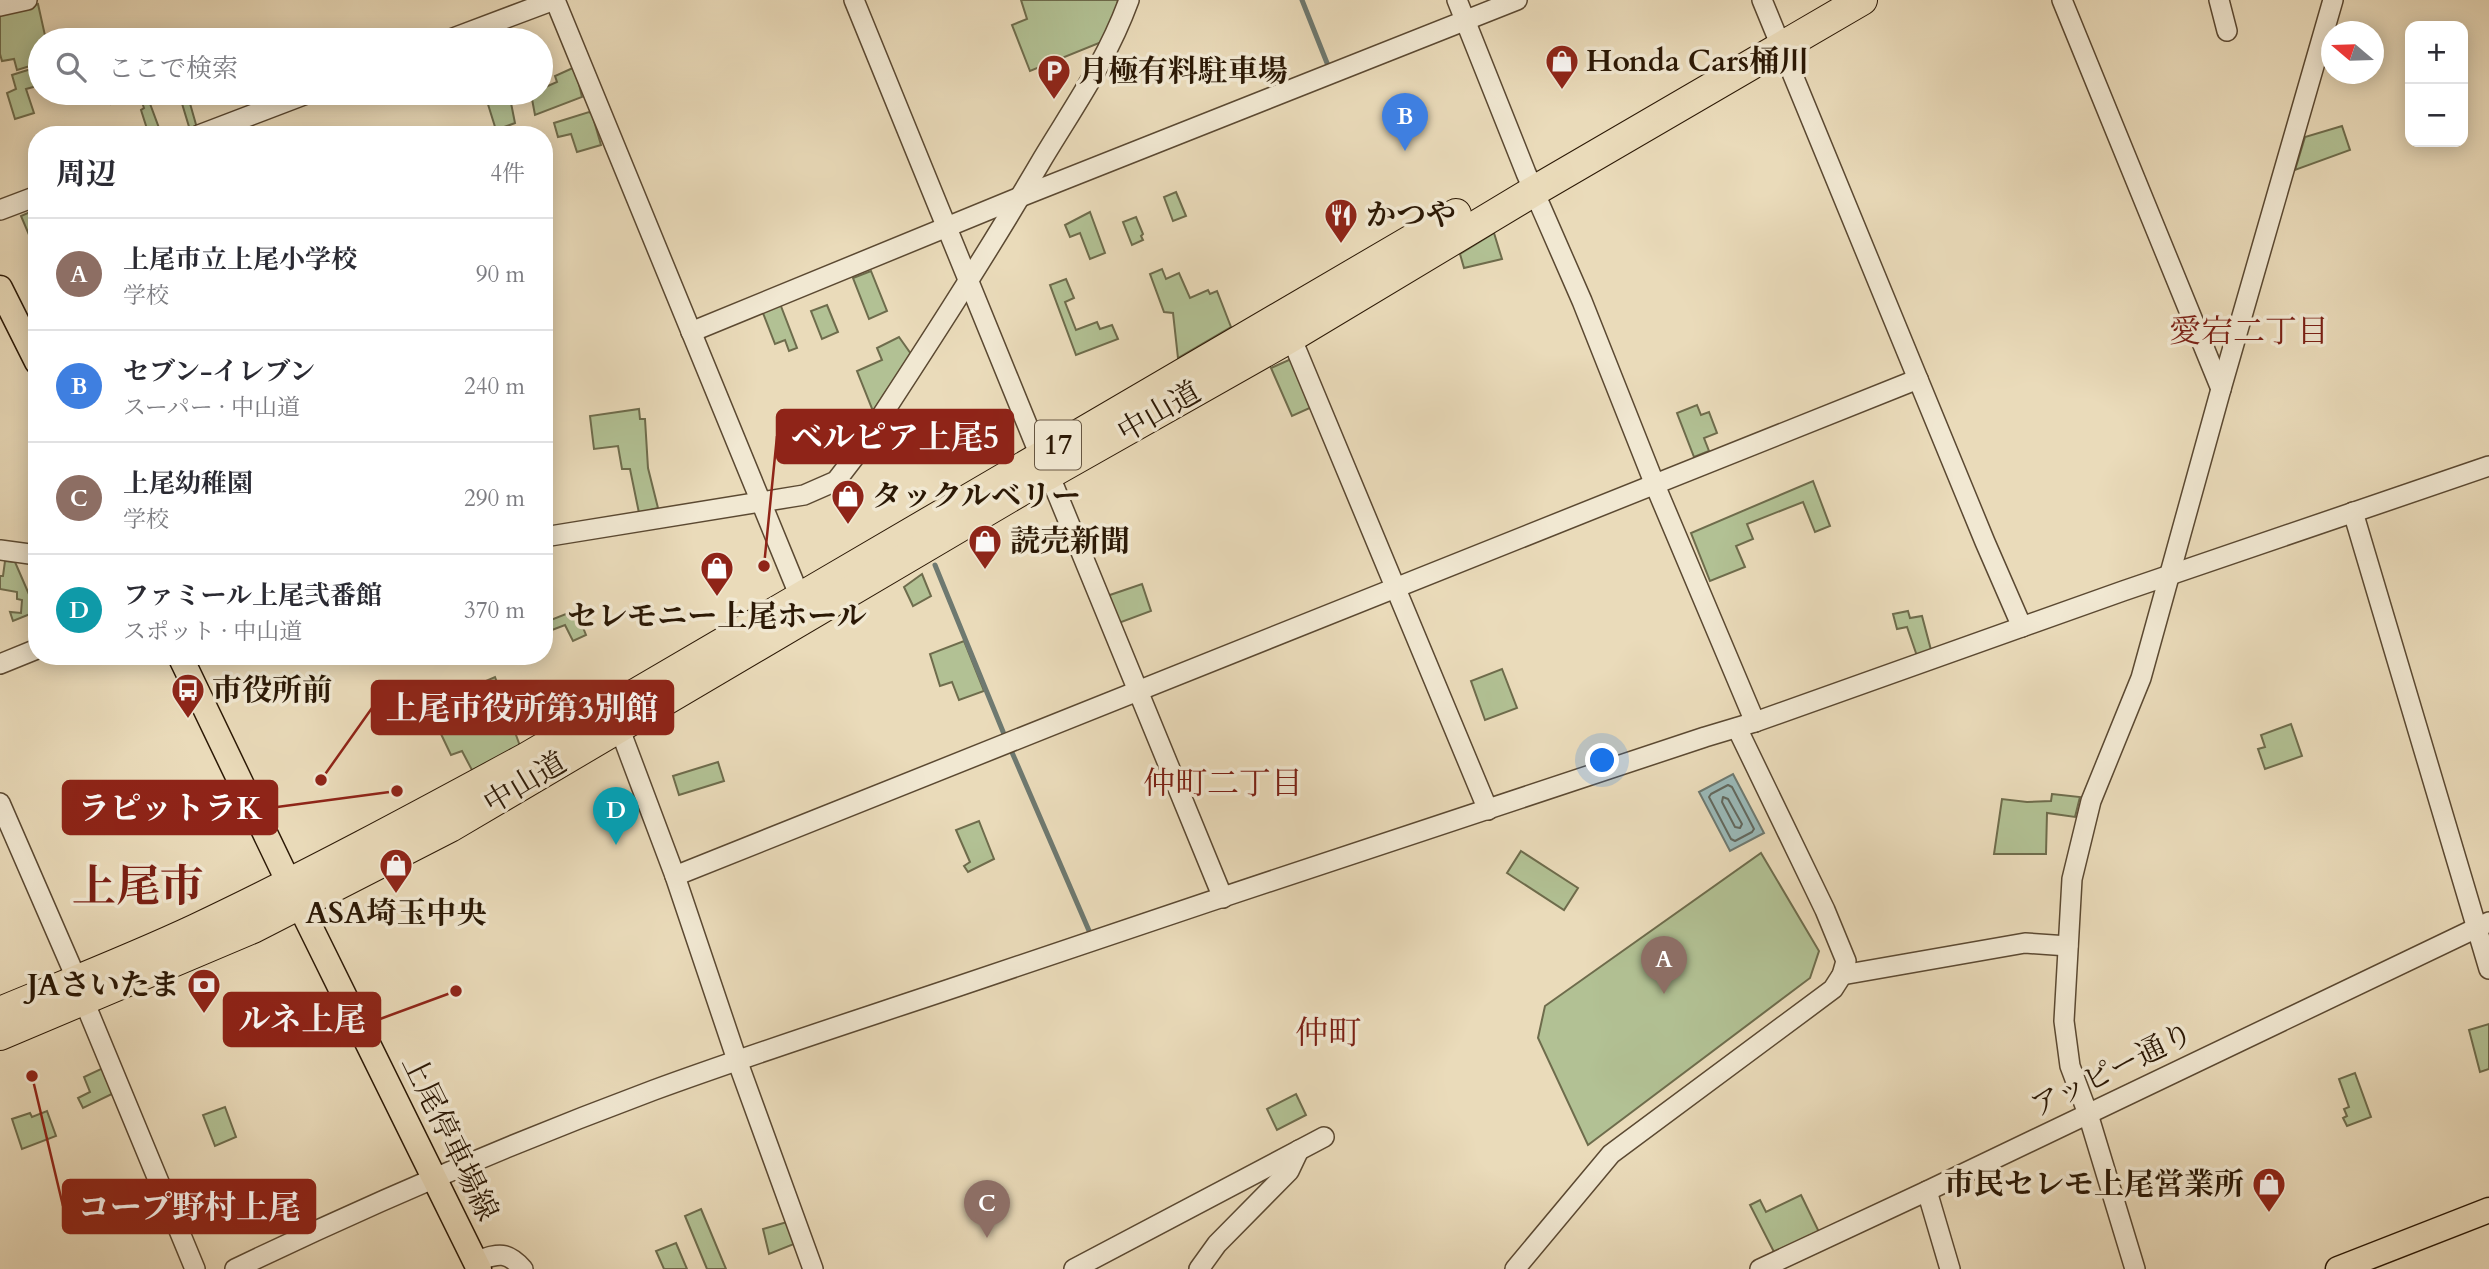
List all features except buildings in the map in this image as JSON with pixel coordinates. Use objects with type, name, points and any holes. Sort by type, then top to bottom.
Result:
[{"type":"highway","name":"中山道","points":[[1778,38],[1824,0]]},
{"type":"highway","name":"中山道","points":[[295,895],[450,827],[619,727],[1045,465],[1778,38],[1861,0]]},
{"type":"highway","name":"中山道","points":[[0,1012],[81,990],[202,951],[800,597],[1291,337],[1530,182]]},
{"type":"highway","name":"中山道","points":[[0,1035],[81,990]]},
{"type":"main road","points":[[0,288],[28,344]]},
{"type":"main road","name":"上尾停車場線","points":[[184,665],[478,1265]]},
{"type":"main road","points":[[2338,1269],[2489,1210]]},
{"type":"street","points":[[0,6],[27,0]]},
{"type":"street","points":[[480,28],[554,0],[800,597]]},
{"type":"street","points":[[854,0],[1223,898]]},
{"type":"street","points":[[553,536],[804,495],[836,481],[856,455],[969,280],[1096,75],[1129,0]]},
{"type":"street","points":[[1457,0],[1530,182],[1582,301],[1746,725],[1846,961],[1842,975],[1833,989],[1611,1154],[1515,1269]]},
{"type":"street","points":[[691,332],[1020,197],[1517,0]]},
{"type":"street","points":[[1762,0],[2022,627]]},
{"type":"street","points":[[2062,0],[2221,389]]},
{"type":"street","points":[[2219,0],[2227,32]]},
{"type":"street","points":[[2135,1269],[2088,1114],[2070,1066],[2064,1021],[2072,879],[2091,801],[2141,678],[2333,0]]},
{"type":"street","points":[[223,126],[278,105]]},
{"type":"street","points":[[0,210],[28,199]]},
{"type":"street","points":[[1291,337],[1488,810]]},
{"type":"street","points":[[675,876],[1138,693],[1917,379]]},
{"type":"street","points":[[235,1269],[435,1179],[650,1092],[737,1060],[1087,941],[1746,725],[2489,466]]},
{"type":"street","points":[[2353,512],[2483,925],[2489,969]]},
{"type":"street","points":[[0,550],[28,554]]},
{"type":"street","points":[[0,664],[28,653]]},
{"type":"street","points":[[619,727],[675,876],[737,1060],[813,1269]]},
{"type":"street","points":[[0,803],[81,990],[195,1269]]},
{"type":"street","name":"アッピー通り","points":[[1760,1269],[2483,925]]},
{"type":"street","points":[[1842,975],[2025,943],[2068,946]]},
{"type":"street","points":[[1078,1268],[1324,1137]]},
{"type":"street","points":[[1199,1269],[1217,1244],[1289,1171],[1299,1150]]},
{"type":"street","points":[[1927,1191],[1950,1269]]},
{"type":"street","points":[[478,1265],[492,1256],[506,1255],[523,1269]]},
{"type":"green space","points":[[1021,0],[1118,0],[1104,41],[1030,71],[1012,25],[1027,19]]},
{"type":"green space","points":[[38,4],[43,28],[28,28],[28,67],[17,70],[14,59],[2,61],[0,14]]},
{"type":"green space","points":[[575,67],[582,97],[535,115],[533,105],[553,105],[553,84],[557,82],[555,76]]},
{"type":"green space","points":[[28,70],[28,105],[31,105],[34,113],[15,119],[7,93],[16,89],[12,75]]},
{"type":"green space","points":[[143,105],[150,105],[158,126],[146,126],[141,110]]},
{"type":"green space","points":[[182,105],[190,105],[196,126],[189,126]]},
{"type":"green space","points":[[488,105],[511,105],[515,123],[495,126]]},
{"type":"green space","points":[[589,112],[592,114],[601,145],[577,152],[571,134],[558,137],[554,123]]},
{"type":"green space","points":[[2342,126],[2350,150],[2295,170],[2305,137]]},
{"type":"green space","points":[[1176,192],[1186,216],[1173,221],[1164,197]]},
{"type":"green space","points":[[1090,212],[1105,253],[1090,259],[1080,233],[1070,237],[1065,225]]},
{"type":"green space","points":[[28,213],[28,232],[21,216]]},
{"type":"green space","points":[[1136,217],[1143,240],[1132,245],[1123,222]]},
{"type":"green space","points":[[1494,233],[1502,259],[1464,268],[1460,254]]},
{"type":"green space","points":[[1162,269],[1166,279],[1179,273],[1190,298],[1208,290],[1210,294],[1217,291],[1231,327],[1178,358],[1173,313],[1164,312],[1150,274]]},
{"type":"green space","points":[[871,271],[887,311],[869,319],[853,278]]},
{"type":"green space","points":[[1066,279],[1074,298],[1065,302],[1076,330],[1097,322],[1100,329],[1112,325],[1118,339],[1076,355],[1050,285]]},
{"type":"green space","points":[[779,301],[797,348],[789,351],[785,340],[775,344],[761,308]]},
{"type":"green space","points":[[827,305],[838,332],[822,339],[811,311]]},
{"type":"green space","points":[[899,337],[911,354],[873,411],[857,371],[882,360],[877,348]]},
{"type":"green space","points":[[1291,359],[1312,407],[1292,416],[1271,368]]},
{"type":"green space","points":[[1697,405],[1701,415],[1709,412],[1717,433],[1704,438],[1709,451],[1694,457],[1677,413]]},
{"type":"green space","points":[[639,409],[640,419],[645,419],[648,468],[658,508],[639,513],[630,469],[622,469],[618,446],[594,449],[590,416]]},
{"type":"green space","points":[[1813,481],[1830,526],[1815,532],[1803,502],[1747,524],[1753,539],[1736,546],[1745,567],[1710,581],[1691,533]]},
{"type":"green space","points":[[5,561],[15,562],[28,592],[28,615],[13,621],[10,612],[21,613],[22,600],[17,599],[17,592],[0,589],[0,576],[3,576]]},
{"type":"green space","points":[[922,574],[931,596],[913,606],[904,587]]},
{"type":"green space","points":[[1142,584],[1151,611],[1116,624],[1107,596]]},
{"type":"green space","points":[[576,610],[586,635],[573,641],[565,625],[553,630],[553,619]]},
{"type":"green space","points":[[1908,611],[1910,618],[1922,616],[1931,650],[1917,656],[1907,627],[1897,629],[1893,614]]},
{"type":"green space","points":[[964,641],[984,691],[959,700],[952,682],[940,686],[930,654]]},
{"type":"green space","points":[[1502,669],[1517,708],[1485,720],[1471,681]]},
{"type":"green space","points":[[495,677],[520,746],[473,772],[462,751],[451,755],[432,704]]},
{"type":"green space","points":[[2291,724],[2302,756],[2265,769],[2258,749],[2265,747],[2261,735]]},
{"type":"green space","points":[[718,762],[724,781],[679,795],[673,776]]},
{"type":"green space","points":[[2052,794],[2080,797],[2075,817],[2047,813],[2046,854],[1994,854],[2002,799],[2051,801]]},
{"type":"green space","points":[[979,821],[994,859],[968,872],[964,866],[970,862],[956,830]]},
{"type":"green space","points":[[1521,851],[1578,888],[1564,910],[1507,873]]},
{"type":"green space","points":[[1761,853],[1819,951],[1810,978],[1588,1145],[1538,1038],[1545,1006]]},
{"type":"green space","points":[[2489,1024],[2489,1069],[2480,1072],[2469,1030]]},
{"type":"green space","points":[[103,1068],[114,1093],[83,1108],[78,1098],[90,1092],[84,1077]]},
{"type":"green space","points":[[2355,1073],[2371,1117],[2347,1126],[2343,1118],[2347,1116],[2344,1109],[2349,1107],[2339,1079]]},
{"type":"green space","points":[[1296,1094],[1306,1115],[1277,1130],[1267,1109]]},
{"type":"green space","points":[[225,1107],[236,1137],[215,1146],[203,1115]]},
{"type":"green space","points":[[47,1111],[56,1136],[22,1149],[12,1119],[30,1113],[32,1117]]},
{"type":"green space","points":[[1801,1195],[1819,1232],[1775,1254],[1750,1205],[1760,1200],[1766,1212]]},
{"type":"green space","points":[[701,1209],[726,1269],[707,1269],[685,1216]]},
{"type":"green space","points":[[787,1222],[794,1244],[769,1254],[763,1229]]},
{"type":"green space","points":[[676,1243],[687,1269],[664,1269],[656,1251]]},
{"type":"water","points":[[1733,774],[1764,833],[1730,851],[1699,792]]},
{"type":"waterway","points":[[1302,0],[1329,68]]},
{"type":"waterway","points":[[935,565],[1006,739]]},
{"type":"waterway","points":[[1011,750],[1090,933]]},
{"type":"place","name":"Honda Cars桶川","points":[[1562,91]]},
{"type":"place","name":"月極有料駐車場","points":[[1054,101]]},
{"type":"place","name":"セブン-イレブン","points":[[1405,151]]},
{"type":"place","name":"かつや","points":[[1341,245]]},
{"type":"place","name":"タックルベリー","points":[[848,526]]},
{"type":"place","name":"ベルピア上尾5","points":[[764,566]]},
{"type":"place","name":"読売新聞","points":[[985,571]]},
{"type":"place","name":"セレモニー上尾ホール","points":[[717,598]]},
{"type":"place","name":"市役所前","points":[[188,720]]},
{"type":"place","name":"上尾市役所第3別館","points":[[321,780]]},
{"type":"place","name":"ラピットラK","points":[[397,791]]},
{"type":"place","name":"ファミール上尾弐番館","points":[[616,845]]},
{"type":"place","name":"ASA埼玉中央","points":[[396,895]]},
{"type":"place","name":"ルネ上尾","points":[[456,991]]},
{"type":"place","name":"上尾市立上尾小学校","points":[[1664,994]]},
{"type":"place","name":"JAさいたま","points":[[204,1015]]},
{"type":"place","name":"コープ野村上尾","points":[[32,1076]]},
{"type":"place","name":"市民セレモ上尾営業所","points":[[2269,1214]]},
{"type":"place","name":"上尾幼稚園","points":[[987,1238]]},
{"type":"district","name":"愛宕二丁目","points":[[2249,332]]},
{"type":"district","name":"仲町二丁目","points":[[1223,784]]},
{"type":"district","name":"上尾市","points":[[138,887]]},
{"type":"district","name":"仲町","points":[[1328,1033]]}]
